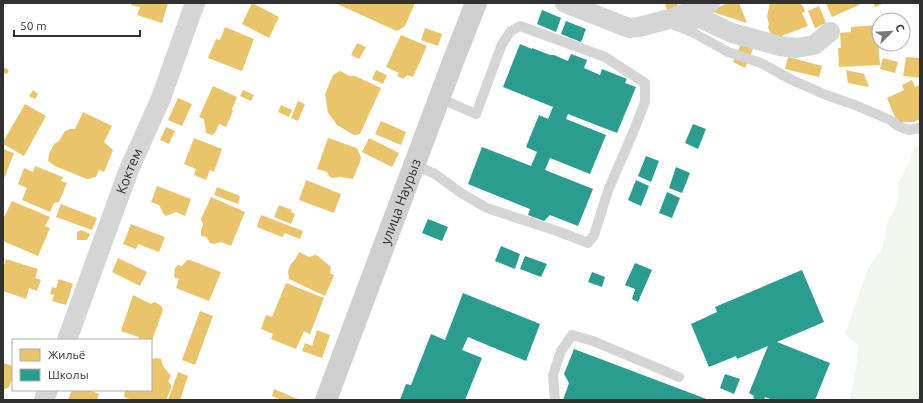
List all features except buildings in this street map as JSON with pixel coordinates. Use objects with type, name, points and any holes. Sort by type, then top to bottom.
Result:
[{"type":"street","name":"Коктем","points":[[67,339],[128,172],[161,98],[195,3]]},
{"type":"street","name":"улица Наурыз","points":[[328,399],[439,98],[476,3]]},
{"type":"street","points":[[564,3],[629,28],[671,19],[710,3]]},
{"type":"street","points":[[671,19],[702,19],[732,32],[780,46],[796,48],[814,45],[830,32]]},
{"type":"lane","points":[[671,19],[728,52],[761,63],[792,80],[826,95],[855,105],[909,130],[920,128]]},
{"type":"lane","points":[[415,165],[435,174],[460,193],[487,208],[560,232],[588,243],[594,235],[609,188],[645,102],[645,83],[605,57],[520,26],[511,31],[502,44],[476,114],[439,98]]},
{"type":"lane","points":[[555,400],[553,376],[561,351],[572,335],[593,341],[679,377]]},
{"type":"shaded area","points":[[915,143],[920,149],[920,400],[850,400],[856,369],[858,345],[845,334],[869,266],[882,250],[887,223],[898,201],[898,183],[911,159]]}]
